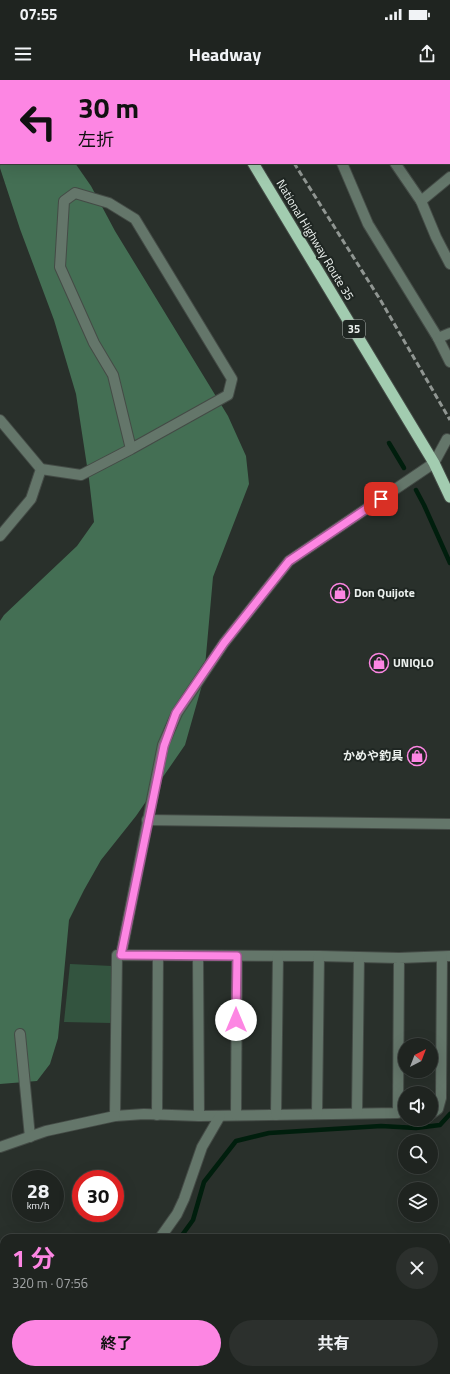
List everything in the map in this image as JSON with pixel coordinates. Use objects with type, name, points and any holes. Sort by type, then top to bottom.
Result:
[{"type":"highway","name":"National Highway Route 35","points":[[255,164],[434,463],[450,497]]},
{"type":"street","points":[[342,164],[368,224],[438,338],[450,362]]},
{"type":"street","points":[[396,164],[421,200],[436,237],[450,264]]},
{"type":"street","points":[[421,200],[450,177]]},
{"type":"street","points":[[0,420],[41,469],[82,475],[131,449],[228,395],[232,379],[135,219],[109,203],[75,193],[64,201],[60,267],[94,343],[113,375],[131,449]]},
{"type":"street","points":[[438,338],[450,333]]},
{"type":"street","points":[[121,955],[147,820],[164,746],[176,713],[224,643],[289,561],[434,463],[447,438]]},
{"type":"street","points":[[0,536],[31,499],[41,469]]},
{"type":"street","points":[[147,820],[450,824]]},
{"type":"street","points":[[115,1116],[117,955],[399,958],[446,957],[441,1098],[438,1109]]},
{"type":"street","points":[[157,1115],[158,956]]},
{"type":"street","points":[[198,956],[199,1116]]},
{"type":"street","points":[[236,1115],[237,956]]},
{"type":"street","points":[[276,1115],[278,956]]},
{"type":"street","points":[[317,1114],[319,956]]},
{"type":"street","points":[[357,1113],[359,957]]},
{"type":"street","points":[[399,958],[401,1086]]},
{"type":"street","points":[[20,1034],[30,1137]]},
{"type":"street","points":[[0,1147],[46,1131],[115,1116],[398,1113]]},
{"type":"street","points":[[163,1234],[177,1214],[184,1199],[202,1147],[220,1116]]},
{"type":"green space","points":[[0,164],[76,164],[91,186],[115,231],[228,416],[246,456],[249,484],[213,577],[204,678],[185,745],[136,816],[101,860],[69,920],[58,1038],[50,1064],[37,1081],[0,1084],[0,621],[4,615],[77,546],[94,522],[76,394],[54,320],[20,229],[0,168]]},
{"type":"green space","points":[[70,964],[112,966],[111,1023],[64,1022]]},
{"type":"waterway","points":[[389,443],[404,468]]},
{"type":"waterway","points":[[416,490],[450,563]]},
{"type":"waterway","points":[[183,1234],[193,1220],[204,1182],[236,1141],[269,1133],[381,1126],[416,1128],[440,1125],[450,1114]]},
{"type":"railway","points":[[295,164],[381,301],[450,420]]},
{"type":"place","name":"Don Quijote","points":[[340,593]]},
{"type":"place","name":"UNIQLO","points":[[379,663]]},
{"type":"place","name":"かめや釣具","points":[[417,756]]},
{"type":"route","points":[[236,1020],[237,956],[121,955],[147,820],[164,746],[176,713],[224,643],[289,561],[381,499]]}]
